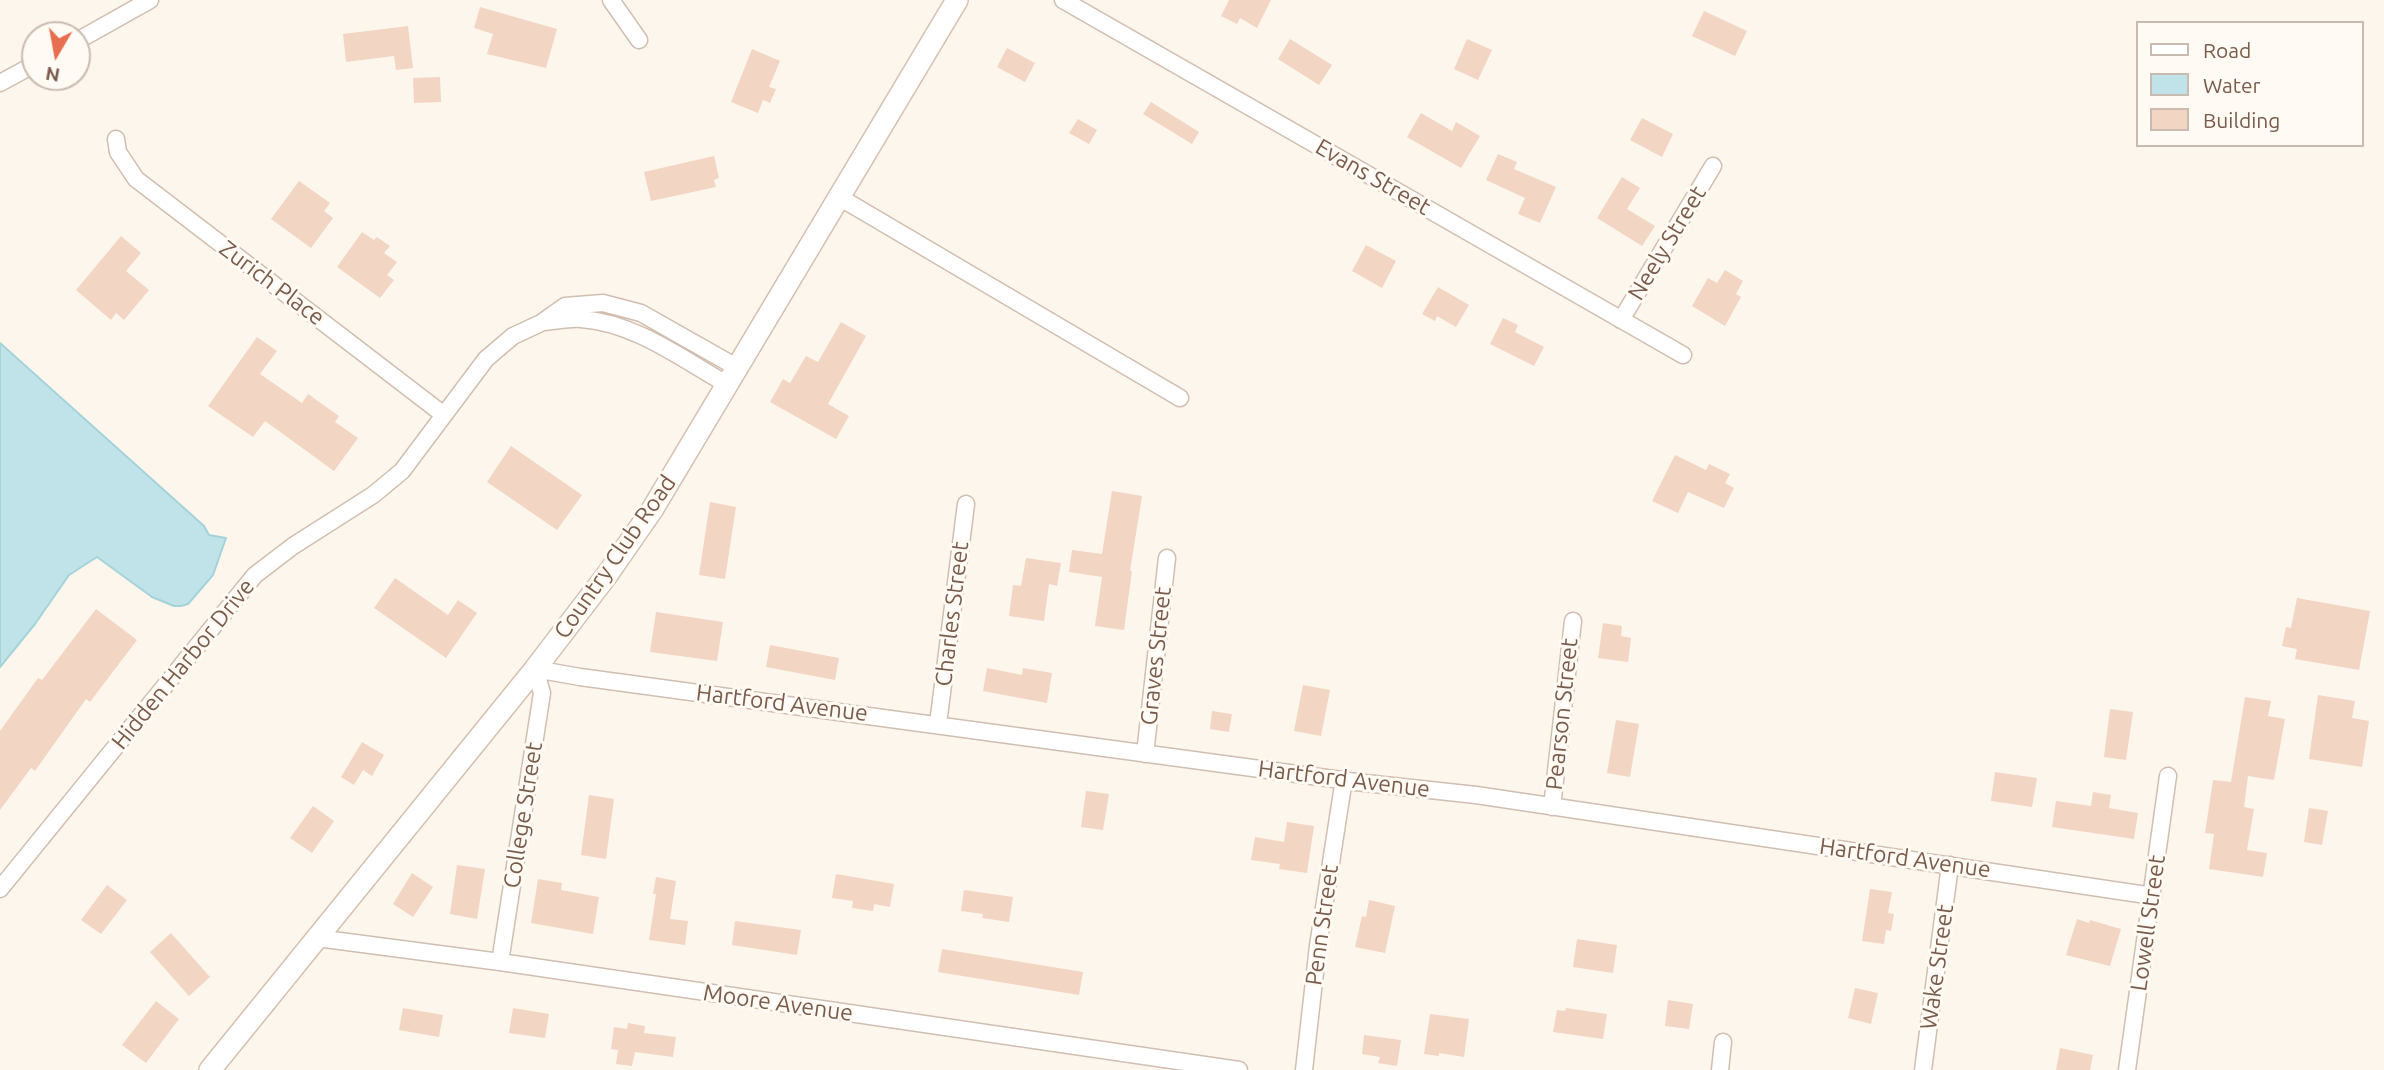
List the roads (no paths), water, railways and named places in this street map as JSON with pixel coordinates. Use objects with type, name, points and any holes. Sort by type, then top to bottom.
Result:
[{"type":"street","points":[[91,33],[150,0]]},
{"type":"street","points":[[611,0],[639,40]]},
{"type":"street","name":"Country Club Road","points":[[209,1070],[535,669],[607,575],[644,521],[733,377],[957,0]]},
{"type":"street","name":"Evans Street","points":[[1063,0],[1683,355]]},
{"type":"street","points":[[0,83],[21,72]]},
{"type":"street","name":"Zurich Place","points":[[116,139],[118,152],[136,179],[444,415]]},
{"type":"street","name":"Neely Street","points":[[1621,320],[1713,166]]},
{"type":"street","points":[[839,197],[1180,398]]},
{"type":"street","name":"Hidden Harbor Drive","points":[[0,889],[255,575],[293,546],[373,495],[402,471],[486,359],[513,336],[541,323],[565,306],[603,303],[641,313],[733,377]]},
{"type":"street","name":"Charles Street","points":[[938,724],[966,503]]},
{"type":"street","name":"Graves Street","points":[[1145,754],[1167,558]]},
{"type":"street","name":"Pearson Street","points":[[1552,807],[1573,621]]},
{"type":"street","name":"Hartford Avenue","points":[[535,669],[1145,754],[1552,807],[2152,896]]},
{"type":"street","name":"College Street","points":[[500,962],[542,694],[535,669]]},
{"type":"street","name":"Lowell Street","points":[[2127,1070],[2168,776]]},
{"type":"street","name":"Penn Street","points":[[1304,1070],[1318,946],[1344,779]]},
{"type":"street","name":"Wake Street","points":[[1923,1070],[1950,865]]},
{"type":"street","name":"Moore Avenue","points":[[317,938],[500,962],[1240,1070]]},
{"type":"street","points":[[1720,1070],[1723,1042]]},
{"type":"water","points":[[0,343],[204,526],[209,535],[226,538],[213,575],[188,604],[181,606],[152,597],[97,557],[69,575],[35,624],[0,667]]}]
